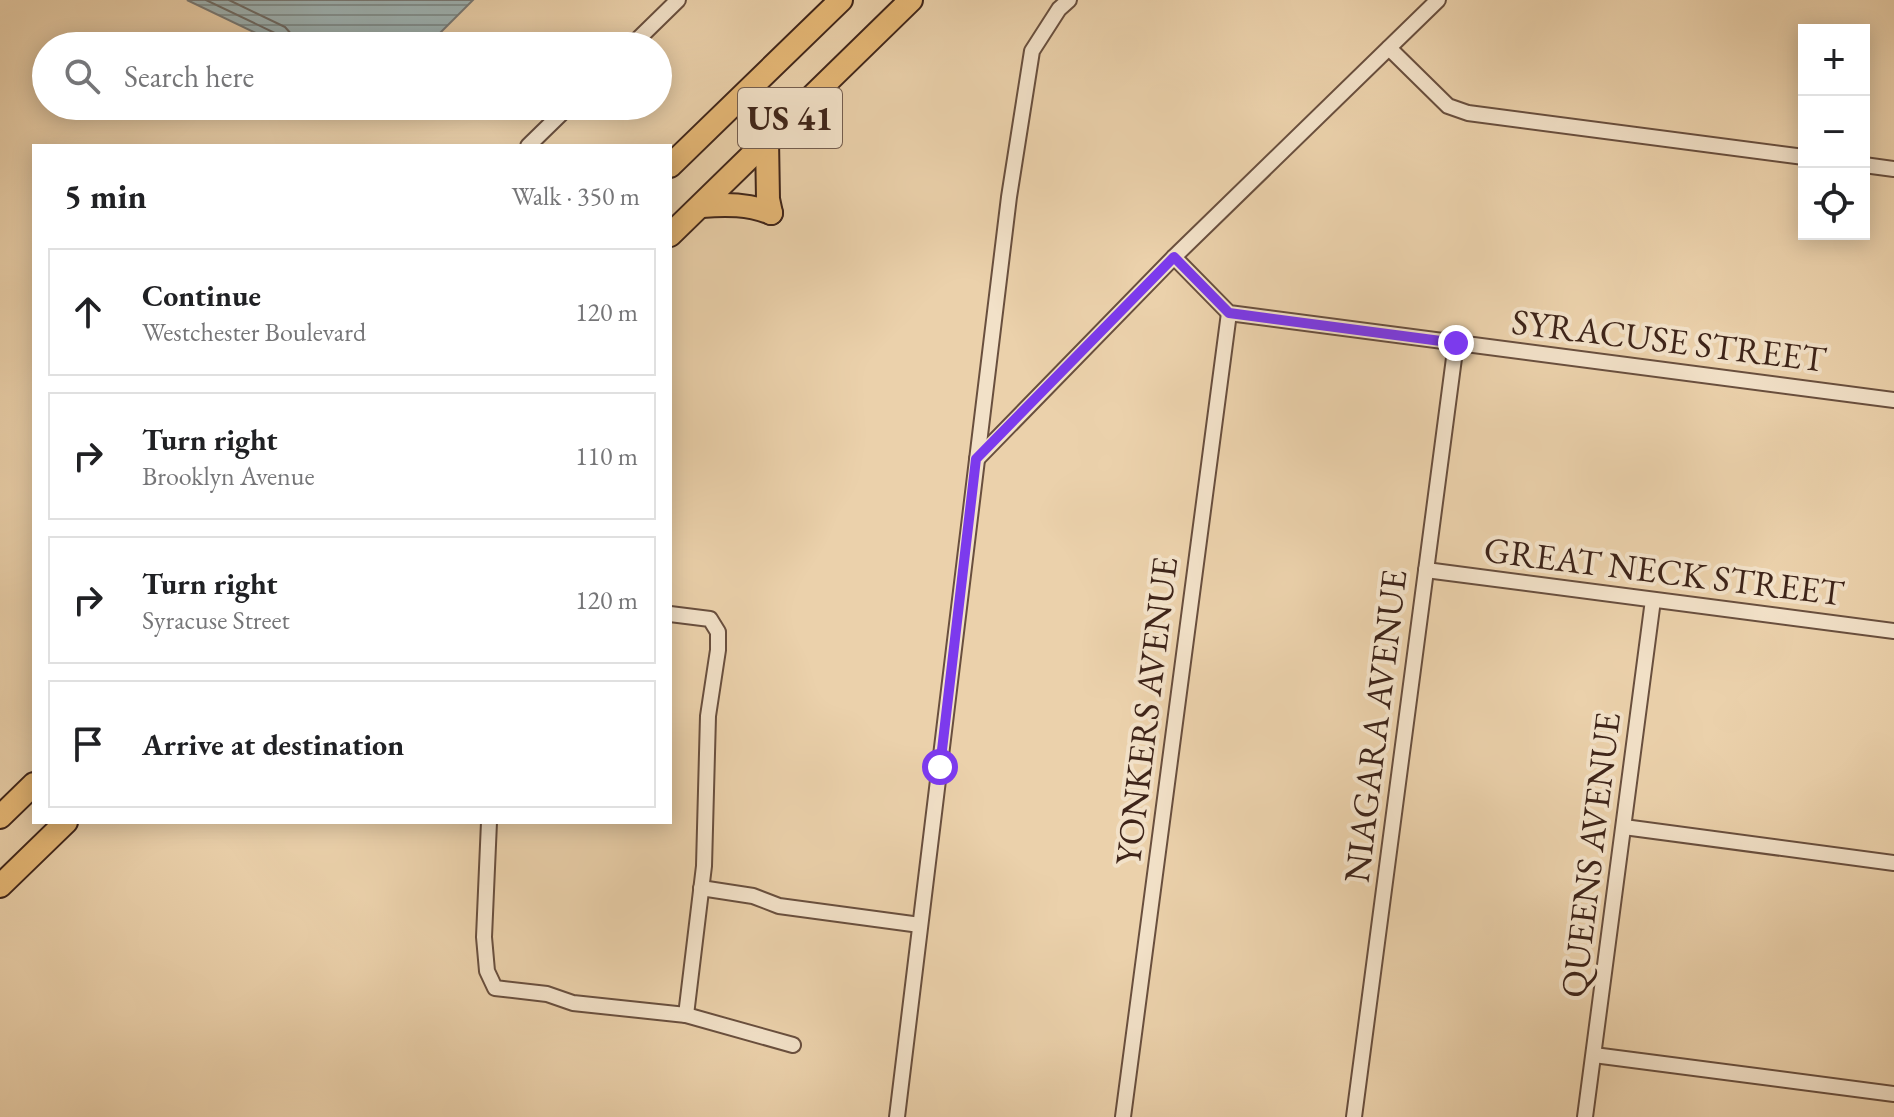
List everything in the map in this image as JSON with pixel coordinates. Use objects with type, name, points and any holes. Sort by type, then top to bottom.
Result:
[{"type":"main road","name":"US 41","points":[[672,164],[841,0]]},
{"type":"main road","name":"US 41","points":[[672,233],[911,0]]},
{"type":"main road","points":[[702,206],[728,204],[771,213],[767,140]]},
{"type":"main road","points":[[0,817],[32,786]]},
{"type":"main road","points":[[0,886],[64,824]]},
{"type":"street","points":[[645,32],[678,0]]},
{"type":"street","points":[[897,1117],[1009,197],[1032,51],[1059,9],[1069,0]]},
{"type":"street","points":[[976,459],[1174,257],[1438,0]]},
{"type":"street","points":[[1389,48],[1448,106],[1468,113],[1798,156]]},
{"type":"street","points":[[530,144],[555,120]]},
{"type":"street","points":[[1870,166],[1894,169]]},
{"type":"street","points":[[1174,257],[1229,313]]},
{"type":"street","name":"SYRACUSE STREET","points":[[1229,313],[1894,400]]},
{"type":"street","name":"YONKERS AVENUE","points":[[1123,1117],[1229,313]]},
{"type":"street","name":"NIAGARA AVENUE","points":[[1354,1117],[1456,343]]},
{"type":"street","name":"GREAT NECK STREET","points":[[1426,570],[1894,631]]},
{"type":"street","name":"QUEENS AVENUE","points":[[1585,1117],[1653,600]]},
{"type":"street","points":[[672,614],[710,619],[718,632],[708,716],[701,888],[686,1015]]},
{"type":"street","points":[[489,824],[484,937],[487,971],[495,988],[547,994],[573,1003],[686,1015],[793,1045]]},
{"type":"street","points":[[1624,827],[1894,863]]},
{"type":"street","points":[[701,888],[753,896],[779,906],[920,925]]},
{"type":"street","points":[[1594,1055],[1894,1094]]},
{"type":"water","points":[[187,0],[473,0],[441,32],[254,32]]},
{"type":"route","points":[[940,767],[976,459],[1174,257],[1229,313],[1456,343]]}]
